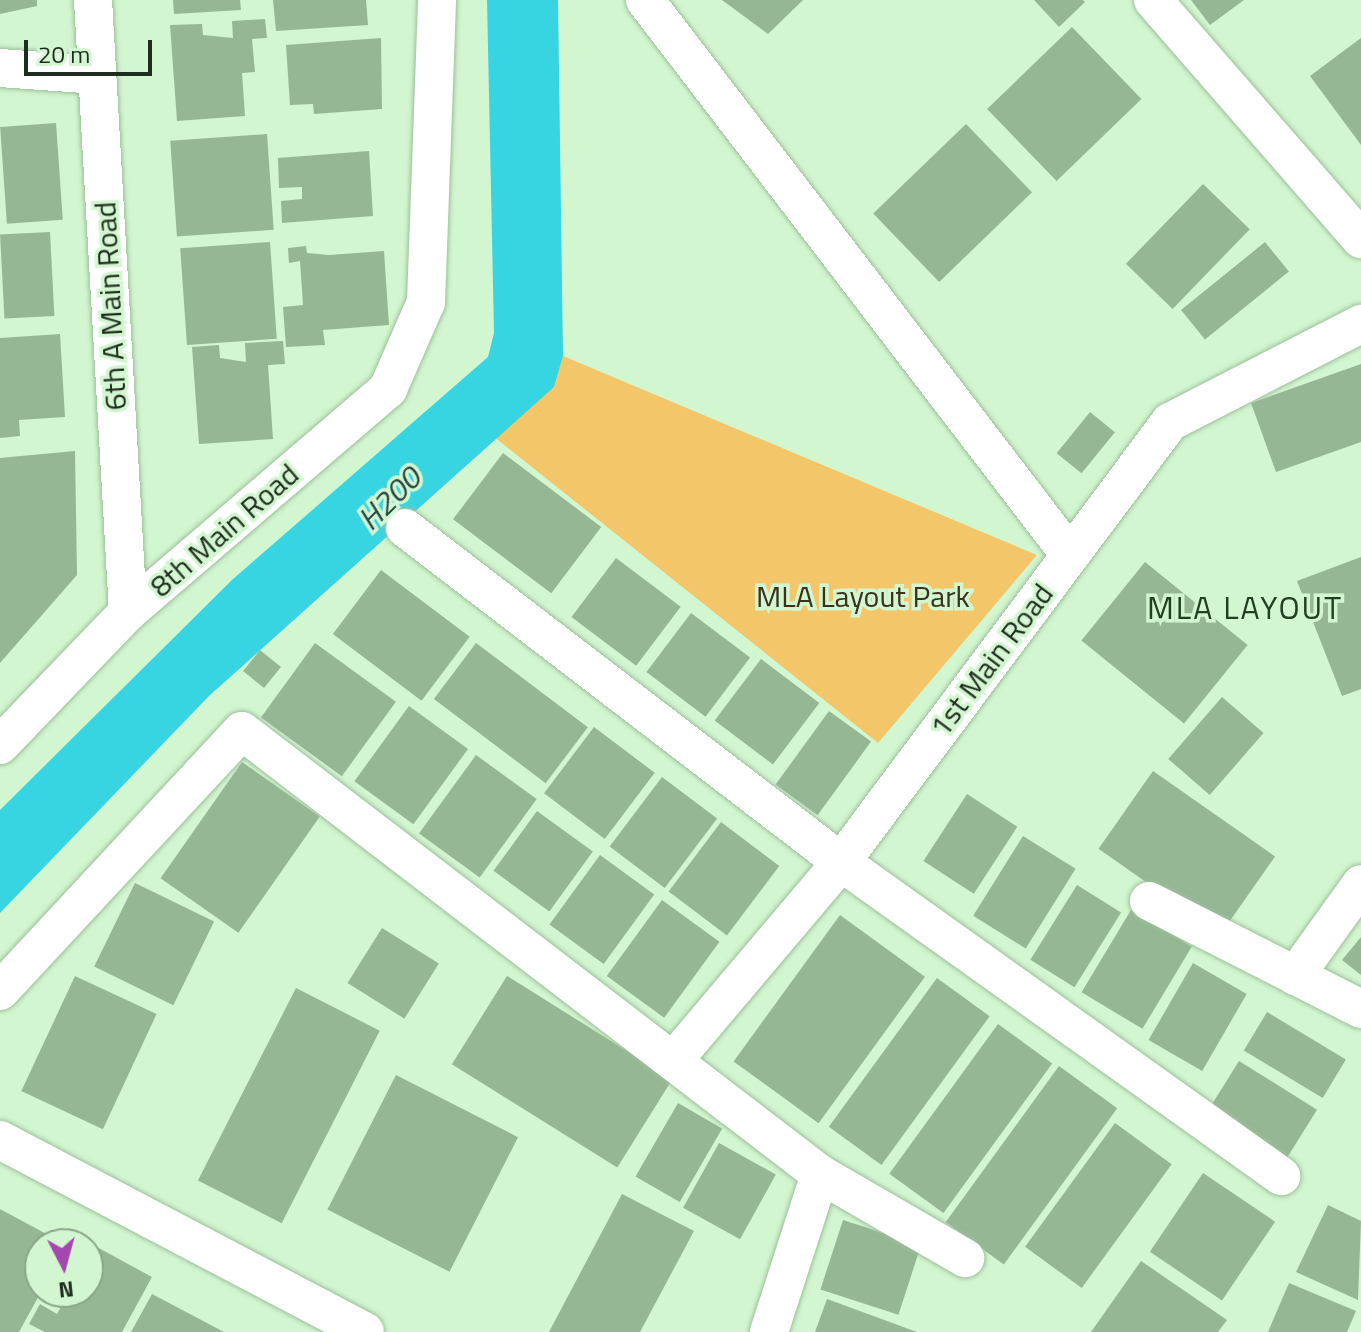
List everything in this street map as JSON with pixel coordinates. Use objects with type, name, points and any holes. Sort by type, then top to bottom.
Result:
[{"type":"street","name":"6th A Main Road","points":[[93,0],[128,612]]},
{"type":"street","name":"8th Main Road","points":[[0,745],[128,612],[388,389],[426,302],[437,0]]},
{"type":"street","points":[[645,0],[1070,555]]},
{"type":"street","points":[[1153,0],[1361,239]]},
{"type":"street","points":[[0,68],[97,75]]},
{"type":"street","name":"1st Main Road","points":[[673,1061],[841,862],[1170,422],[1361,324]]},
{"type":"street","points":[[405,528],[841,862],[1281,1176]]},
{"type":"street","points":[[0,991],[242,731],[820,1174],[965,1258]]},
{"type":"street","points":[[1295,976],[1361,884]]},
{"type":"street","points":[[1149,901],[1361,1009]]},
{"type":"street","points":[[0,1140],[365,1332]]},
{"type":"street","points":[[769,1332],[820,1174]]},
{"type":"green space","name":"MLA Layout Park","points":[[563,356],[1037,555],[878,743],[493,436],[554,387]]},
{"type":"water","name":"H200","points":[[487,0],[558,0],[563,356],[554,387],[209,696],[0,913],[0,810],[232,580],[488,357],[494,333]]},
{"type":"building","points":[[0,0],[37,0],[37,6],[0,14]]},
{"type":"building","points":[[173,0],[240,0],[241,10],[174,14]]},
{"type":"building","points":[[273,0],[366,0],[368,25],[276,31]]},
{"type":"building","points":[[722,0],[803,0],[768,34]]},
{"type":"building","points":[[1034,0],[1083,0],[1085,2],[1059,27]]},
{"type":"building","points":[[1191,0],[1244,0],[1210,25]]},
{"type":"building","points":[[265,19],[267,38],[252,39],[255,72],[242,73],[245,116],[177,121],[170,25],[202,24],[203,35],[233,38],[232,21]]},
{"type":"building","points":[[1072,27],[1141,99],[1057,181],[987,109]]},
{"type":"building","points":[[381,38],[382,109],[314,114],[313,104],[290,105],[286,45]]},
{"type":"building","points":[[1361,38],[1361,145],[1310,76]]},
{"type":"building","points":[[56,123],[63,220],[7,224],[0,127]]},
{"type":"building","points":[[966,124],[1032,192],[939,282],[873,214]]},
{"type":"building","points":[[267,134],[274,230],[177,237],[170,141]]},
{"type":"building","points":[[369,151],[373,216],[282,223],[281,201],[302,199],[302,187],[279,188],[278,158]]},
{"type":"building","points":[[1203,184],[1250,229],[1173,309],[1126,264]]},
{"type":"building","points":[[50,232],[54,316],[4,319],[0,235]]},
{"type":"building","points":[[270,242],[277,339],[187,345],[180,248]]},
{"type":"building","points":[[1265,242],[1289,272],[1205,339],[1181,310]]},
{"type":"building","points":[[306,246],[307,253],[329,255],[384,251],[389,325],[323,330],[325,345],[286,347],[283,307],[303,305],[300,261],[289,263],[288,248]]},
{"type":"building","points":[[60,334],[65,417],[19,420],[20,436],[0,438],[0,338]]},
{"type":"building","points":[[283,341],[285,364],[268,365],[273,439],[199,444],[192,347],[219,345],[220,358],[246,362],[245,343]]},
{"type":"building","points":[[1361,364],[1361,442],[1276,472],[1251,403]]},
{"type":"building","points":[[1090,412],[1115,432],[1082,473],[1057,453]]},
{"type":"building","points":[[75,451],[77,575],[0,663],[0,458]]},
{"type":"building","points":[[503,453],[601,527],[551,593],[453,519]]},
{"type":"building","points":[[1361,557],[1361,689],[1342,696],[1297,581]]},
{"type":"building","points":[[616,558],[681,607],[636,666],[571,617]]},
{"type":"building","points":[[1145,562],[1248,645],[1184,724],[1081,640]]},
{"type":"building","points":[[381,570],[470,637],[422,701],[333,634]]},
{"type":"building","points":[[691,613],[750,658],[706,717],[646,672]]},
{"type":"building","points":[[315,643],[396,702],[342,776],[261,717]]},
{"type":"building","points":[[476,643],[588,727],[546,783],[434,699]]},
{"type":"building","points":[[260,650],[281,667],[264,688],[243,671]]},
{"type":"building","points":[[761,659],[819,703],[773,764],[715,720]]},
{"type":"building","points":[[1222,697],[1264,733],[1210,795],[1168,759]]},
{"type":"building","points":[[409,706],[468,749],[413,824],[354,781]]},
{"type":"building","points":[[829,711],[871,742],[818,815],[776,785]]},
{"type":"building","points":[[594,727],[655,773],[605,839],[544,793]]},
{"type":"building","points":[[476,755],[537,799],[480,878],[419,833]]},
{"type":"building","points":[[242,762],[320,816],[238,933],[161,878]]},
{"type":"building","points":[[1153,771],[1275,856],[1221,934],[1099,849]]},
{"type":"building","points":[[662,777],[717,819],[665,888],[610,846]]},
{"type":"building","points":[[967,794],[1017,827],[974,894],[923,861]]},
{"type":"building","points":[[537,811],[593,852],[549,911],[494,871]]},
{"type":"building","points":[[721,822],[779,866],[727,935],[669,891]]},
{"type":"building","points":[[1023,836],[1076,869],[1026,949],[973,916]]},
{"type":"building","points":[[600,855],[654,894],[604,964],[549,925]]},
{"type":"building","points":[[135,883],[214,922],[173,1005],[94,967]]},
{"type":"building","points":[[1077,885],[1121,913],[1074,987],[1030,960]]},
{"type":"building","points":[[662,900],[719,942],[664,1018],[607,976]]},
{"type":"building","points":[[1131,910],[1192,947],[1142,1029],[1082,992]]},
{"type":"building","points":[[840,915],[925,977],[819,1123],[734,1061]]},
{"type":"building","points":[[382,928],[439,964],[404,1019],[348,983]]},
{"type":"building","points":[[1361,937],[1361,975],[1342,960]]},
{"type":"building","points":[[1193,963],[1247,994],[1202,1071],[1148,1040]]},
{"type":"building","points":[[75,976],[157,1014],[103,1129],[21,1091]]},
{"type":"building","points":[[507,976],[672,1079],[617,1168],[452,1064]]},
{"type":"building","points":[[937,978],[990,1016],[881,1165],[829,1127]]},
{"type":"building","points":[[296,988],[380,1031],[282,1223],[198,1180]]},
{"type":"building","points":[[1267,1012],[1346,1059],[1323,1098],[1244,1051]]},
{"type":"building","points":[[998,1024],[1052,1063],[943,1213],[889,1174]]},
{"type":"building","points":[[1239,1061],[1317,1110],[1286,1160],[1208,1111]]},
{"type":"building","points":[[1059,1066],[1117,1108],[1004,1264],[946,1222]]},
{"type":"building","points":[[396,1075],[518,1137],[450,1272],[327,1210]]},
{"type":"building","points":[[678,1103],[722,1128],[680,1202],[636,1177]]},
{"type":"building","points":[[1115,1123],[1172,1164],[1082,1288],[1025,1247]]},
{"type":"building","points":[[719,1143],[776,1175],[740,1239],[683,1208]]},
{"type":"building","points":[[1203,1173],[1275,1222],[1222,1300],[1150,1252]]},
{"type":"building","points":[[622,1194],[694,1231],[640,1332],[549,1332]]},
{"type":"building","points":[[1328,1205],[1361,1221],[1358,1300],[1296,1272]]},
{"type":"building","points":[[0,1209],[35,1228],[24,1228],[24,1308],[32,1308],[19,1332],[0,1332]]},
{"type":"building","points":[[843,1220],[921,1245],[898,1315],[820,1289]]},
{"type":"building","points":[[104,1251],[152,1277],[122,1332],[45,1332],[29,1324],[38,1308],[47,1308],[57,1314],[60,1308],[104,1308]]},
{"type":"building","points":[[1141,1261],[1227,1320],[1218,1332],[1091,1332]]},
{"type":"building","points":[[1289,1283],[1356,1311],[1347,1332],[1268,1332]]},
{"type":"building","points":[[152,1294],[224,1332],[131,1332]]},
{"type":"building","points":[[827,1299],[917,1332],[815,1332]]},
{"type":"district","name":"MLA LAYOUT","points":[[1245,607]]}]
